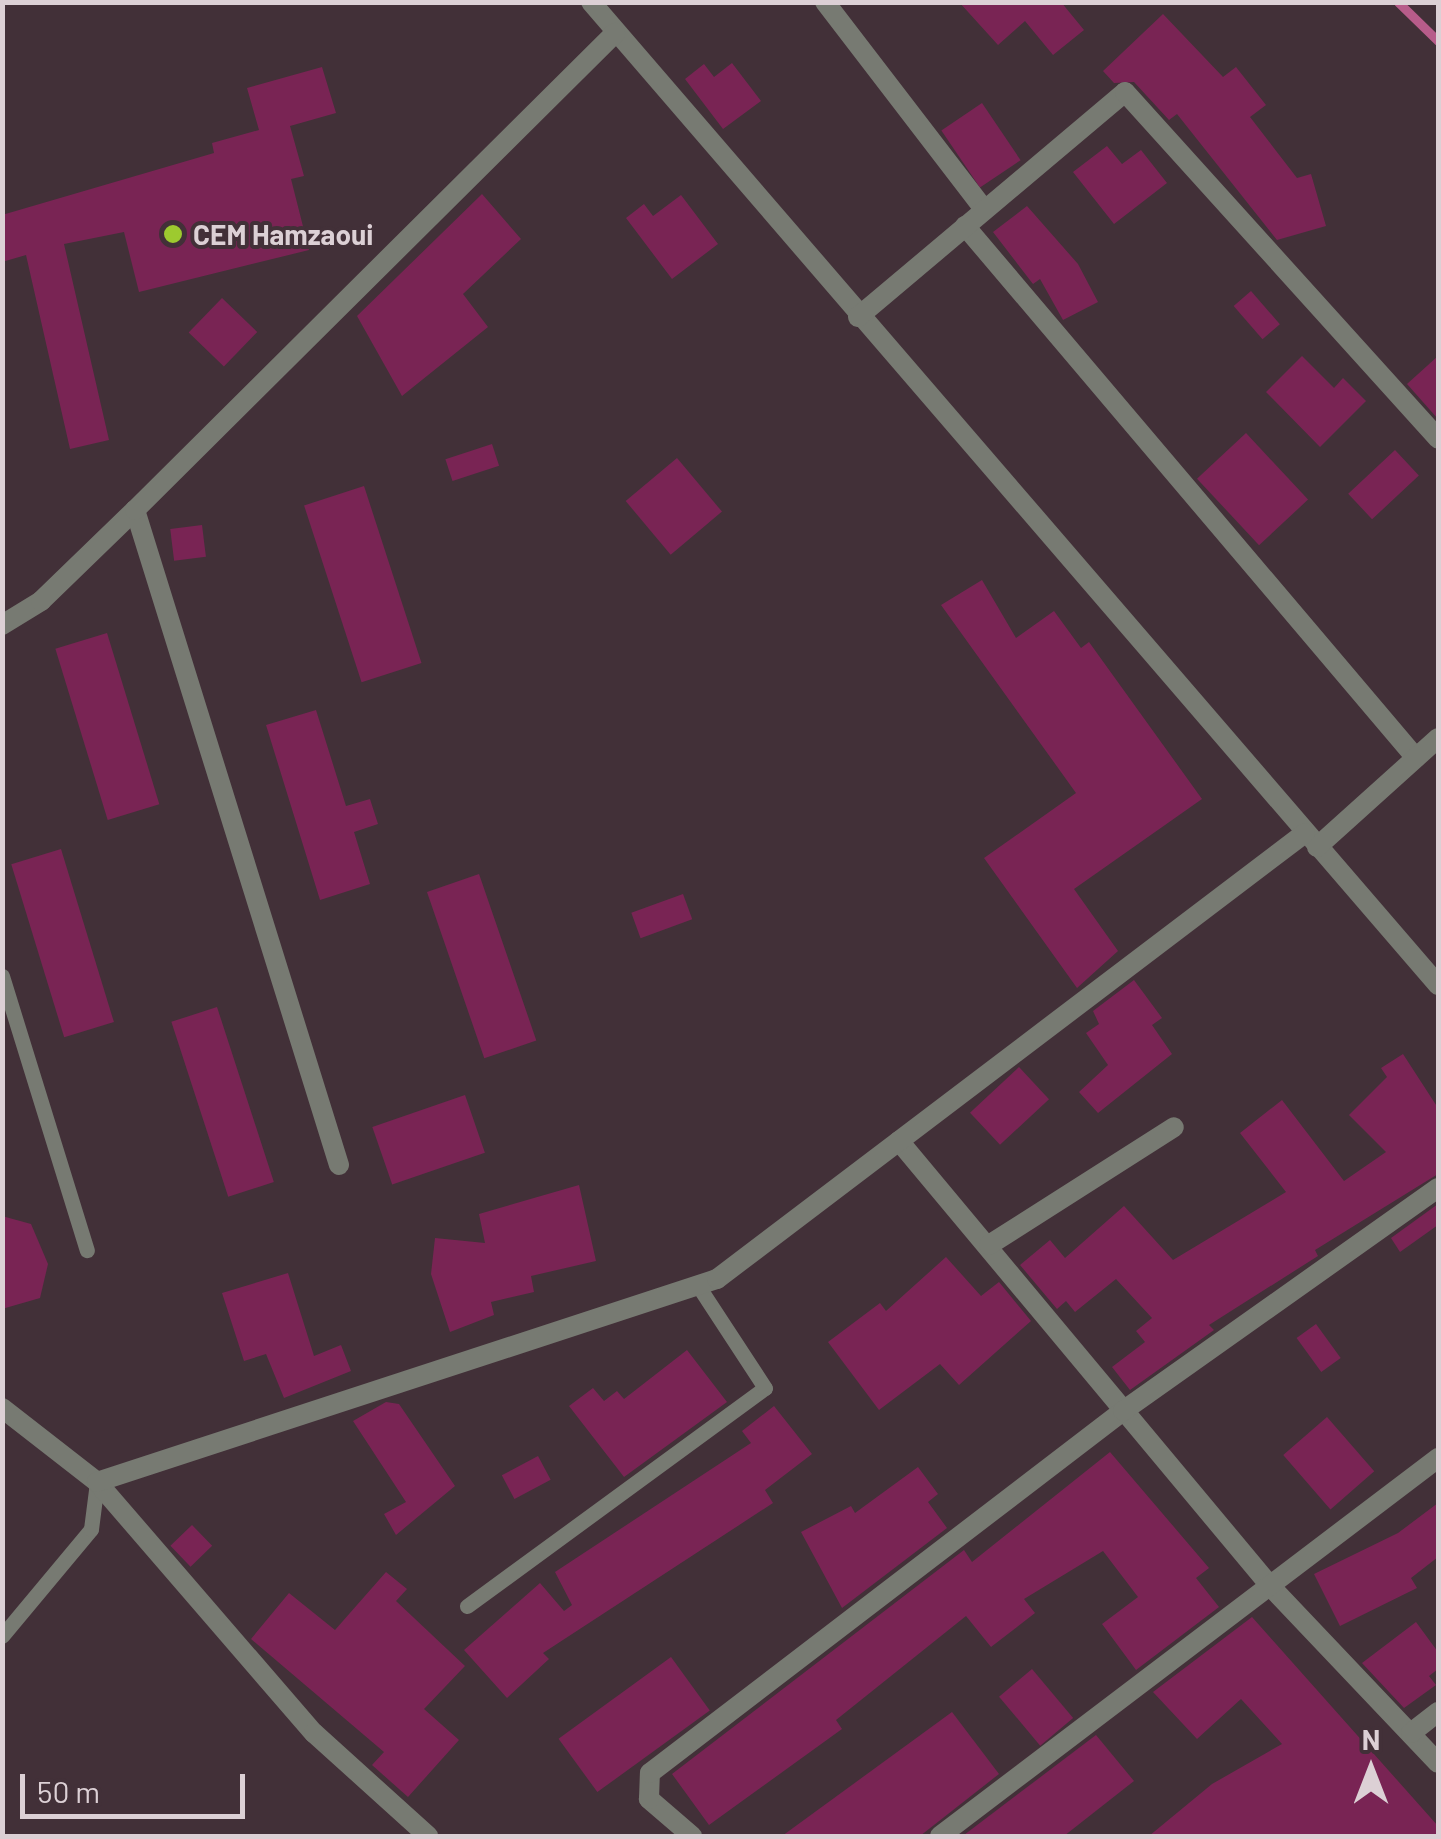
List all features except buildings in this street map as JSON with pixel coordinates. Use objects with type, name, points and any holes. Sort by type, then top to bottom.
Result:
[{"type":"street","points":[[591,2],[858,317],[1438,985]]},
{"type":"street","points":[[825,2],[984,208]]},
{"type":"street","points":[[2,625],[40,601],[135,510],[615,33]]},
{"type":"street","points":[[858,317],[1125,92],[1438,439]]},
{"type":"street","points":[[966,226],[1416,758]]},
{"type":"street","points":[[135,510],[339,1166]]},
{"type":"street","points":[[98,1482],[699,1287],[1311,840],[1438,738]]},
{"type":"street","points":[[988,1245],[1174,1127]]},
{"type":"street","points":[[899,1140],[1272,1588],[1438,1763]]},
{"type":"street","points":[[692,1836],[649,1798],[650,1773],[1123,1410],[1438,1188]]},
{"type":"street","points":[[2,1408],[98,1482],[314,1734],[428,1836]]},
{"type":"street","points":[[940,1836],[1272,1588],[1438,1458]]},
{"type":"street","points":[[1411,1733],[1438,1712]]},
{"type":"lane","points":[[2,976],[87,1250]]},
{"type":"lane","points":[[466,1606],[765,1388],[699,1287]]},
{"type":"lane","points":[[2,1636],[91,1528],[98,1482]]},
{"type":"waterway","points":[[1398,2],[1438,41]]},
{"type":"place","name":"CEM Hamzaoui","points":[[173,234]]}]
